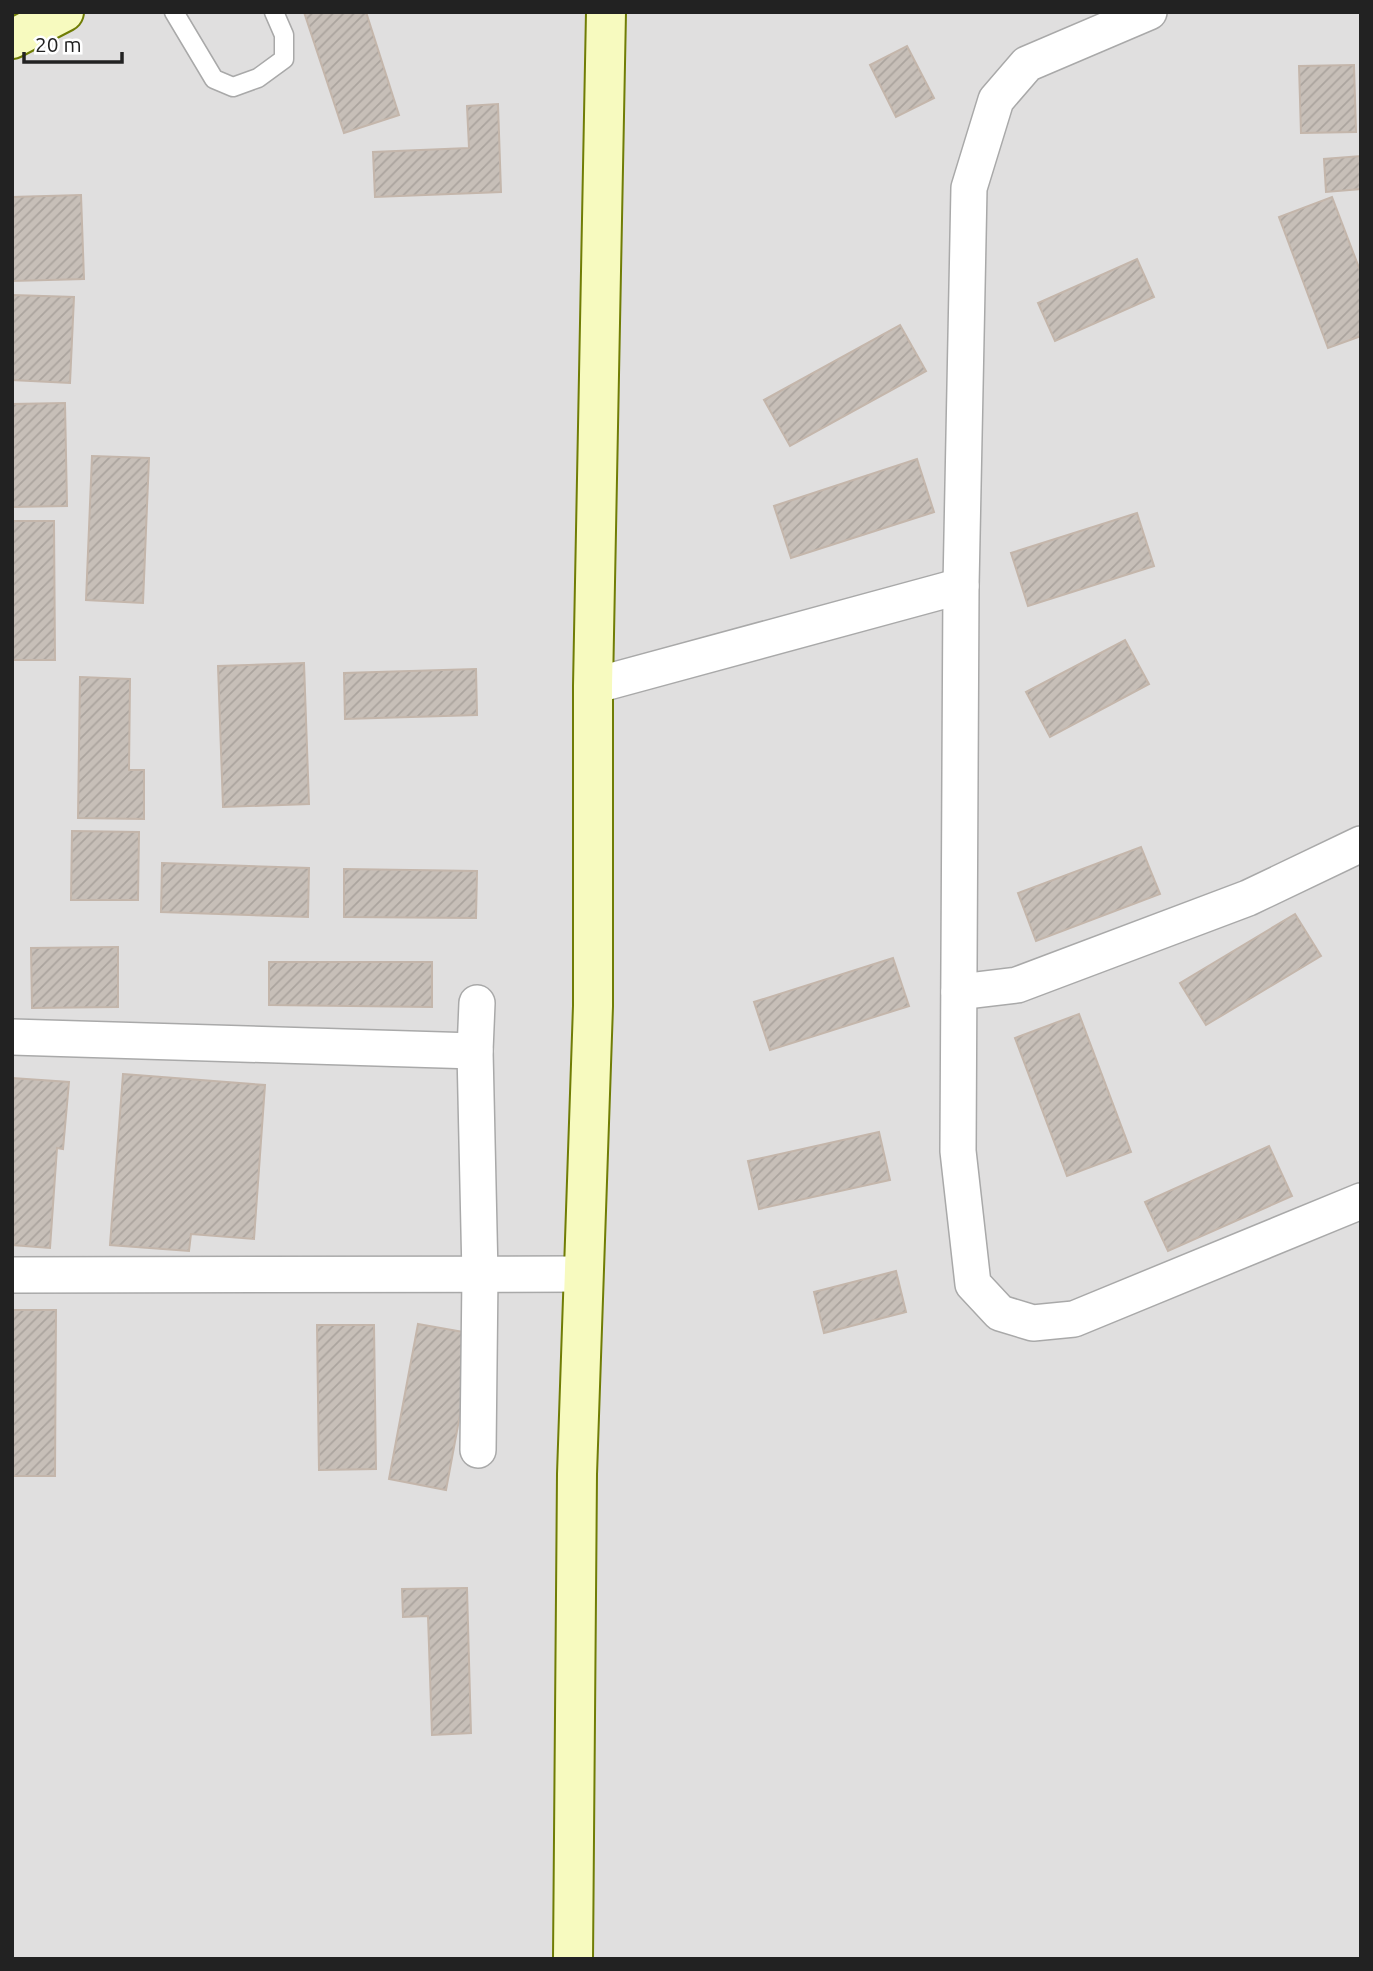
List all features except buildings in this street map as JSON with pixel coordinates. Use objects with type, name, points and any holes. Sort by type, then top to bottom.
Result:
[{"type":"street","points":[[12,39],[64,12]]},
{"type":"street","points":[[573,1959],[577,1474],[593,1006],[593,686],[606,12]]},
{"type":"street","points":[[1149,12],[1027,64],[996,100],[969,188],[961,586],[958,1151],[973,1283],[1000,1313],[1033,1323],[1074,1319],[1361,1201]]},
{"type":"street","points":[[593,686],[961,586]]},
{"type":"street","points":[[959,992],[1017,985],[1248,898],[1361,844]]},
{"type":"street","points":[[477,1003],[475,1052],[480,1275],[478,1450]]},
{"type":"street","points":[[12,1037],[475,1052]]},
{"type":"street","points":[[12,1275],[583,1274]]},
{"type":"lane","points":[[174,12],[214,79],[233,87],[258,78],[284,59],[285,35],[274,12]]},
{"type":"shaded area","points":[[12,12],[1361,12],[1361,1959],[12,1959]]}]
